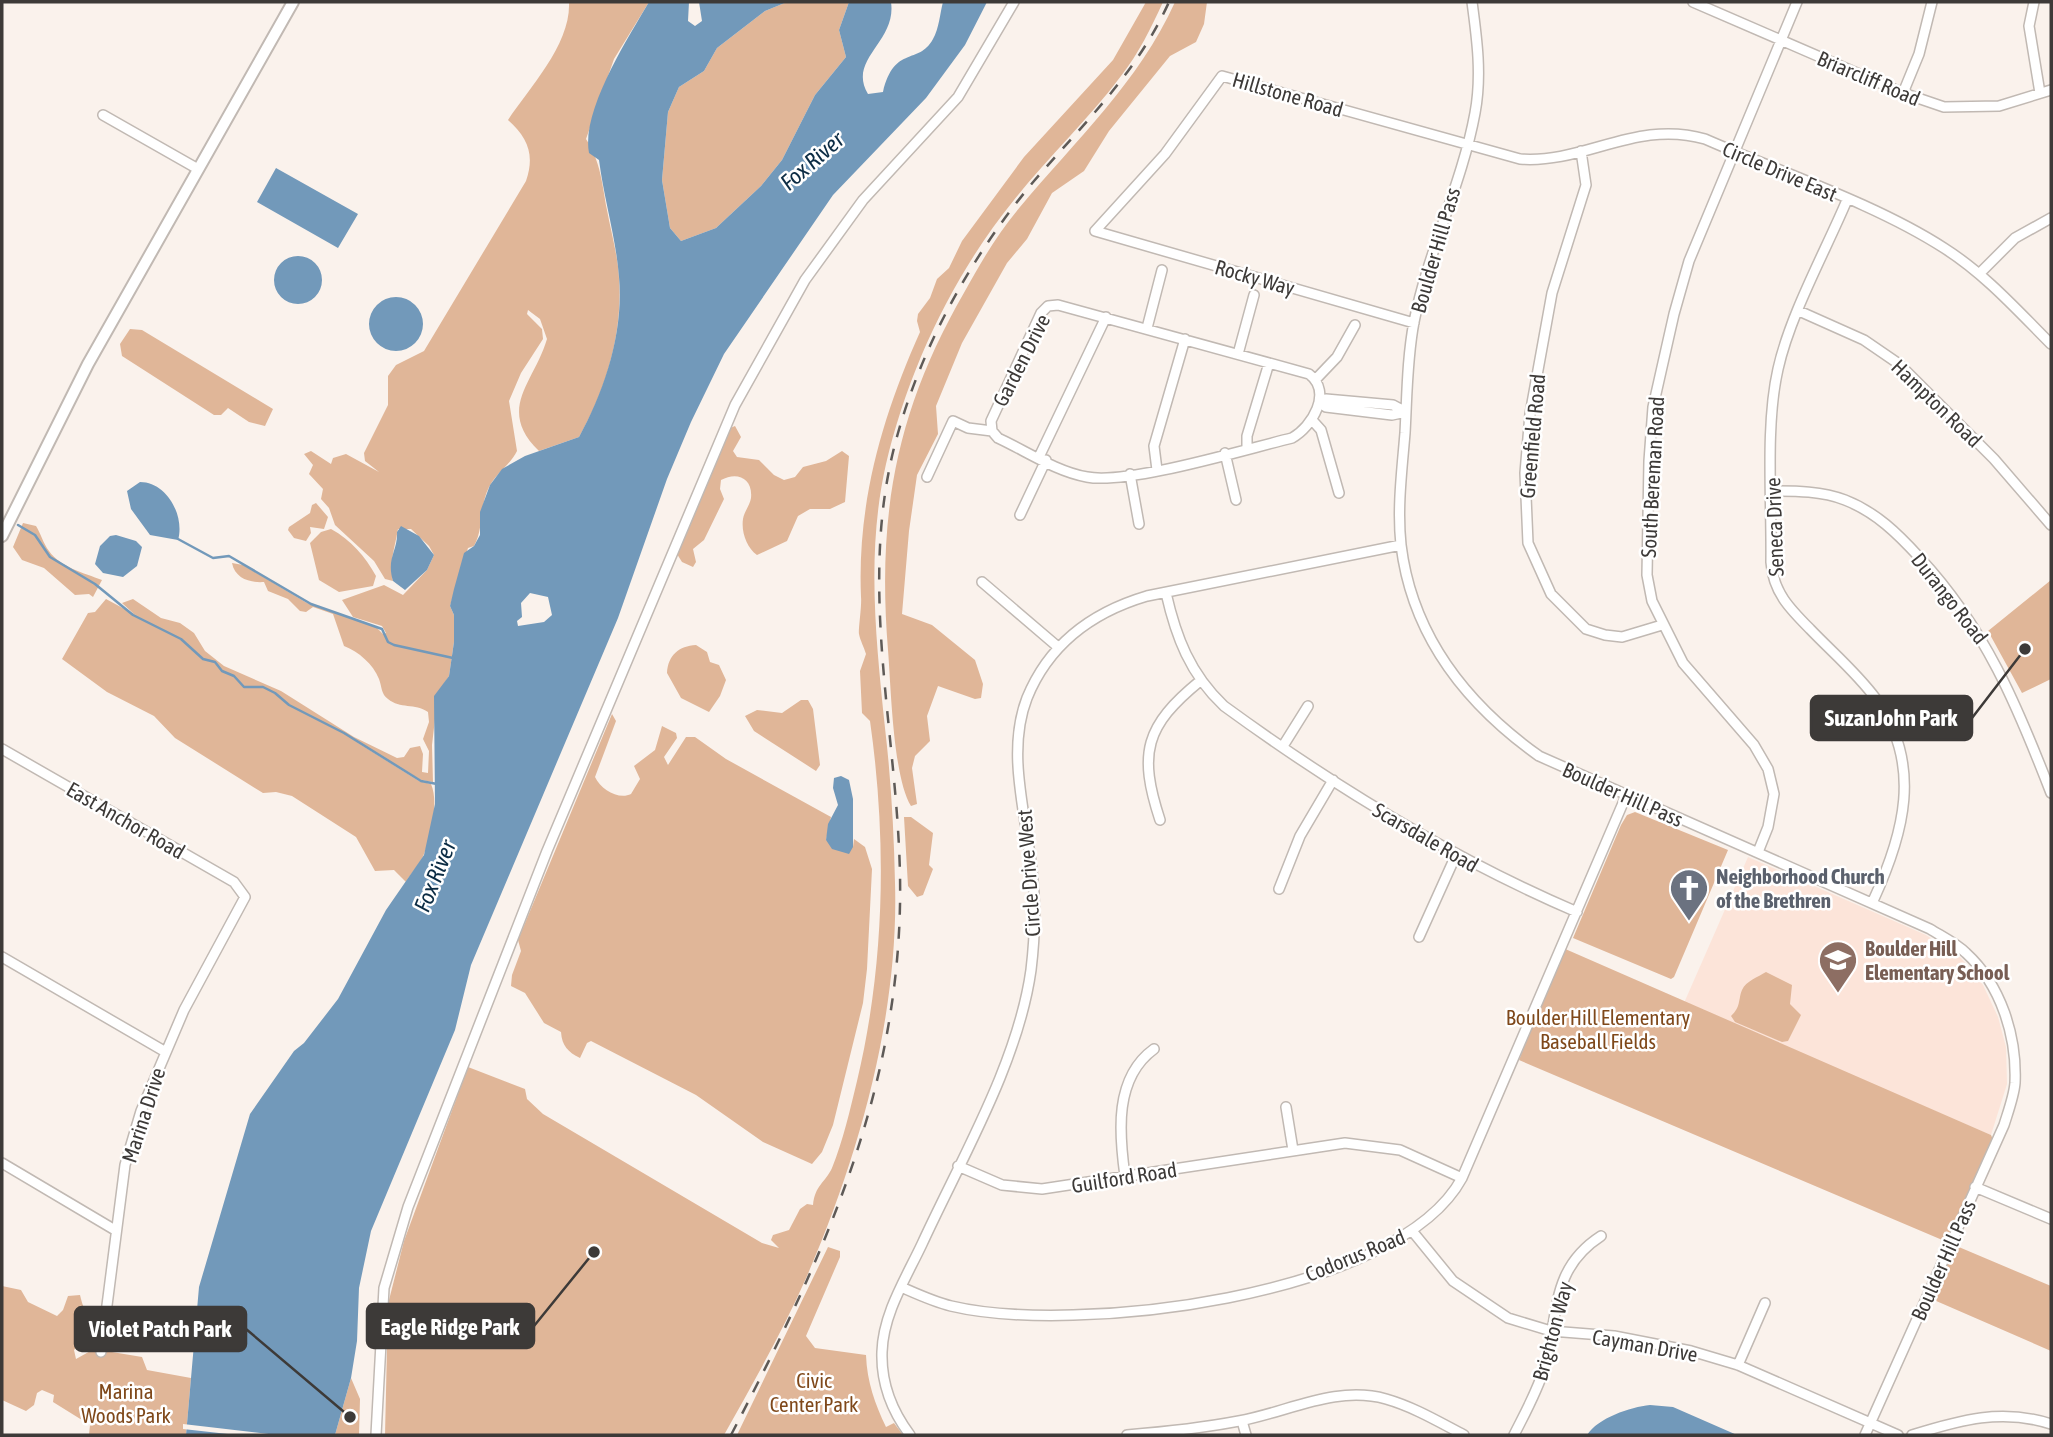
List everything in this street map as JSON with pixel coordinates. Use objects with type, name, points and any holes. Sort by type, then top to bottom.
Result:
[{"type":"main road","points":[[2,536],[88,364],[293,2]]},
{"type":"street","points":[[376,1435],[384,1288],[408,1207],[547,852],[735,405],[813,269],[863,200],[958,97],[1014,2]]},
{"type":"street","name":"Boulder Hill Pass","points":[[1472,2],[1479,51],[1475,110],[1468,144],[1438,234],[1414,323],[1406,412],[1400,505],[1401,545],[1424,628],[1466,694],[1508,734],[1539,756],[1873,901],[1930,929],[1966,952],[1989,981],[2006,1014],[2014,1046],[2015,1085],[2004,1125],[1865,1435]]},
{"type":"street","name":"Briarcliff Road","points":[[1693,2],[1903,93],[1944,107],[1999,106],[2051,90]]},
{"type":"street","name":"South Bereman Road","points":[[1758,852],[1767,831],[1774,794],[1768,769],[1754,745],[1696,681],[1662,625],[1652,601],[1647,575],[1647,523],[1653,407],[1689,261],[1797,2]]},
{"type":"street","points":[[1903,93],[1919,54],[1932,2]]},
{"type":"street","points":[[2034,2],[2029,26],[2040,93]]},
{"type":"street","name":"Hillstone Road","points":[[1095,231],[1165,154],[1222,76],[1468,144]]},
{"type":"street","points":[[103,115],[198,169]]},
{"type":"street","name":"Circle Drive East","points":[[1468,144],[1533,160],[1629,137],[1674,133],[1705,139],[1847,200],[1943,247],[1980,274],[2051,344]]},
{"type":"street","name":"Greenfield Road","points":[[1581,150],[1586,185],[1552,293],[1535,379],[1525,473],[1528,543],[1550,594],[1586,629],[1622,637],[1662,625]]},
{"type":"street","name":"Seneca Drive","points":[[1847,200],[1799,311],[1777,373],[1772,409],[1772,568],[1777,591],[1788,606],[1876,699],[1888,718],[1902,755],[1906,788],[1903,822],[1873,901]]},
{"type":"street","points":[[1980,274],[2015,238],[2051,218]]},
{"type":"street","name":"Rocky Way","points":[[1095,231],[1414,323]]},
{"type":"street","points":[[1147,328],[1162,270]]},
{"type":"street","points":[[1238,354],[1254,295]]},
{"type":"street","name":"Garden Drive","points":[[1312,420],[1305,431],[1292,438],[1157,470],[1089,478],[998,438],[992,431],[991,421],[1041,313],[1048,306],[1058,305],[1147,328],[1309,374],[1316,379]]},
{"type":"street","name":"Hampton Road","points":[[1799,311],[1864,340],[1899,364],[2012,479],[2051,525]]},
{"type":"street","points":[[1020,515],[1106,317]]},
{"type":"street","points":[[1339,493],[1321,430],[1312,420],[1321,393],[1316,379],[1337,357],[1355,325]]},
{"type":"street","points":[[1157,470],[1154,446],[1185,339]]},
{"type":"street","points":[[1247,449],[1247,436],[1269,363]]},
{"type":"street","points":[[1319,402],[1326,399],[1393,405],[1406,412]]},
{"type":"street","name":"Garden Drive","points":[[927,477],[953,421],[968,428],[992,431]]},
{"type":"street","points":[[1225,453],[1236,500]]},
{"type":"street","points":[[1130,474],[1139,524]]},
{"type":"street","name":"Durango Road","points":[[1772,491],[1820,494],[1845,500],[1883,521],[1906,542],[1938,577],[1990,650],[2014,700],[2051,793]]},
{"type":"street","name":"Circle Drive West","points":[[911,1435],[889,1399],[883,1368],[884,1332],[901,1287],[1004,1066],[1025,1003],[1031,971],[1035,909],[1017,756],[1018,737],[1027,698],[1058,647],[1085,623],[1108,609],[1166,593],[1401,545]]},
{"type":"street","points":[[982,582],[1058,647]]},
{"type":"street","name":"Scarsdale Road","points":[[1166,593],[1179,643],[1200,681],[1224,706],[1411,831],[1499,878],[1577,912]]},
{"type":"street","points":[[1160,820],[1147,775],[1154,732],[1170,706],[1200,681]]},
{"type":"street","points":[[1283,746],[1308,706]]},
{"type":"street","name":"East Anchor Road","points":[[2,749],[234,882],[245,897]]},
{"type":"street","points":[[1279,889],[1300,836],[1333,780]]},
{"type":"street","name":"Codorus Road","points":[[901,1287],[949,1306],[983,1312],[1090,1315],[1159,1311],[1214,1302],[1273,1287],[1332,1268],[1413,1232],[1440,1208],[1462,1178],[1626,796]]},
{"type":"street","points":[[1419,937],[1456,855]]},
{"type":"street","name":"Marina Drive","points":[[101,1352],[125,1165],[141,1111],[164,1051],[245,897]]},
{"type":"street","points":[[2,957],[164,1051]]},
{"type":"street","points":[[1125,1176],[1119,1129],[1120,1112],[1132,1074],[1140,1059],[1154,1049]]},
{"type":"street","points":[[1286,1107],[1293,1150]]},
{"type":"street","name":"Guilford Road","points":[[958,1167],[1002,1185],[1050,1188],[1346,1143],[1379,1146],[1409,1154],[1462,1178]]},
{"type":"street","points":[[2,1163],[115,1230]]},
{"type":"street","points":[[1975,1187],[2051,1219]]},
{"type":"street","name":"Cayman Drive","points":[[1413,1232],[1438,1265],[1470,1295],[1508,1318],[1551,1331],[1654,1343],[1738,1365],[1898,1435]]},
{"type":"street","name":"Brighton Way","points":[[1514,1435],[1539,1385],[1562,1283],[1572,1260],[1601,1236]]},
{"type":"street","points":[[1738,1365],[1765,1303]]},
{"type":"street","points":[[1128,1435],[1242,1421],[1330,1397],[1361,1395],[1385,1399],[1411,1408],[1464,1435]]},
{"type":"street","points":[[1912,1435],[1977,1416],[2011,1415],[2051,1424]]},
{"type":"street","points":[[1242,1421],[1245,1435]]},
{"type":"shaded area","name":"Boulder Hill Elementary School","points":[[1748,857],[1926,935],[1961,958],[1983,985],[1998,1017],[2006,1047],[2007,1084],[1991,1135],[1684,1003]]},
{"type":"green space","points":[[569,2],[649,2],[614,59],[586,139],[600,173],[617,261],[620,299],[615,340],[605,381],[579,437],[539,451],[526,436],[520,422],[519,409],[527,383],[547,339],[540,319],[528,310],[527,314],[542,329],[543,339],[521,373],[509,401],[517,451],[489,487],[477,539],[474,546],[468,548],[450,606],[454,615],[454,642],[449,676],[438,693],[432,745],[433,782],[421,780],[355,741],[419,781],[431,784],[434,809],[429,838],[422,858],[406,882],[394,870],[375,871],[356,837],[292,796],[276,792],[263,793],[175,738],[154,716],[107,692],[62,659],[88,613],[95,612],[106,599],[171,634],[134,614],[122,603],[133,599],[161,618],[180,623],[194,633],[205,651],[224,666],[281,691],[354,737],[397,758],[404,757],[410,748],[420,746],[423,754],[422,772],[428,773],[429,751],[423,739],[429,722],[428,712],[397,704],[386,697],[369,664],[344,646],[333,614],[313,607],[306,612],[300,611],[288,599],[268,591],[264,582],[249,581],[240,576],[232,563],[243,565],[307,603],[376,627],[383,634],[386,633],[382,626],[353,617],[342,600],[384,585],[403,595],[427,570],[434,555],[429,546],[411,529],[398,529],[392,561],[393,581],[385,579],[374,561],[335,525],[329,508],[321,499],[323,489],[309,474],[313,465],[304,454],[311,451],[331,464],[333,458],[346,454],[379,472],[365,461],[364,453],[388,405],[388,376],[396,365],[424,351],[526,181],[530,163],[528,148],[521,133],[508,120],[556,49],[568,18]]},
{"type":"green space","points":[[787,2],[849,2],[839,30],[846,57],[815,95],[782,160],[761,186],[716,228],[681,241],[670,228],[662,180],[668,112],[679,87],[704,71],[717,48],[765,11]]},
{"type":"green space","points":[[1146,2],[1163,2],[1149,31],[1121,76],[1014,200],[971,260],[952,292],[920,359],[895,429],[880,497],[875,563],[876,629],[889,767],[895,883],[894,933],[883,1034],[859,1134],[843,1183],[807,1276],[767,1357],[724,1435],[385,1435],[388,1304],[404,1241],[468,1067],[525,1089],[527,1099],[543,1114],[762,1243],[779,1248],[771,1240],[773,1235],[789,1230],[800,1209],[807,1204],[813,1205],[818,1188],[832,1168],[849,1114],[866,1037],[878,947],[881,856],[879,811],[870,721],[862,713],[860,671],[866,654],[859,632],[863,528],[884,428],[920,332],[918,314],[930,298],[937,279],[949,268],[962,241],[1024,157],[1113,60]]},
{"type":"green space","points":[[1175,2],[1207,2],[1204,24],[1196,42],[1170,56],[1109,131],[1084,171],[1052,193],[1027,239],[1007,263],[962,343],[936,406],[938,434],[917,475],[902,614],[932,625],[975,660],[983,684],[981,698],[975,699],[938,686],[927,716],[930,741],[915,756],[912,768],[917,804],[911,806],[900,775],[897,754],[885,600],[889,508],[907,421],[941,335],[990,248],[1020,207],[1125,85],[1160,31]]},
{"type":"green space","points":[[130,329],[142,330],[273,409],[265,426],[249,422],[228,408],[221,415],[214,415],[122,356],[120,344]]},
{"type":"green space","points":[[735,426],[741,437],[733,451],[737,457],[759,460],[774,475],[784,480],[795,477],[803,467],[826,461],[842,451],[849,456],[845,502],[830,509],[810,509],[798,516],[787,541],[757,555],[748,544],[743,529],[744,516],[751,498],[749,485],[738,476],[727,477],[721,480],[720,489],[724,499],[704,540],[693,549],[696,562],[693,567],[682,562],[677,554],[728,429]]},
{"type":"green space","points":[[316,503],[328,517],[324,529],[310,527],[311,533],[306,541],[294,538],[288,530],[289,527],[310,513],[312,505]]},
{"type":"green space","points":[[23,523],[36,526],[47,548],[59,561],[102,580],[93,597],[89,594],[75,595],[44,568],[22,560],[13,547]]},
{"type":"green space","points":[[331,529],[351,543],[367,562],[376,576],[373,586],[339,592],[319,580],[310,543],[321,532]]},
{"type":"green space","points":[[2051,580],[2051,679],[2022,693],[1988,631]]},
{"type":"green space","points":[[696,645],[707,652],[710,662],[719,665],[726,680],[720,696],[709,712],[681,698],[667,673],[672,656],[684,647]]},
{"type":"green space","points":[[801,700],[808,700],[813,709],[820,765],[816,771],[754,731],[745,716],[757,710],[782,713]]},
{"type":"green space","points":[[612,714],[616,721],[595,777],[601,786],[611,793],[621,796],[631,794],[640,779],[634,766],[655,750],[662,726],[676,733],[677,738],[664,757],[668,765],[686,737],[695,737],[726,759],[831,817],[826,840],[853,847],[854,839],[865,847],[872,869],[863,1003],[833,1125],[822,1152],[812,1164],[763,1142],[696,1095],[591,1041],[587,1043],[580,1058],[576,1056],[564,1045],[561,1032],[544,1023],[525,993],[511,986],[521,951],[518,940]]},
{"type":"green space","points":[[1635,812],[1728,850],[1671,979],[1573,938],[1621,825],[1627,815]]},
{"type":"green space","points":[[904,817],[911,817],[933,833],[929,865],[933,869],[923,895],[917,897],[908,886]]},
{"type":"green space","name":"Boulder Hill Elementary Baseball Fields","points":[[1563,948],[1991,1135],[1995,1144],[1947,1242],[1519,1060]]},
{"type":"green space","points":[[1766,972],[1792,985],[1790,1004],[1801,1015],[1788,1041],[1782,1042],[1735,1022],[1731,1016],[1738,1006],[1744,987]]},
{"type":"green space","points":[[1947,1242],[2051,1286],[2051,1351],[1927,1297]]},
{"type":"green space","name":"Civic Center Park","points":[[828,1247],[840,1251],[840,1257],[806,1336],[815,1348],[866,1355],[870,1384],[886,1427],[894,1423],[903,1435],[737,1435]]},
{"type":"green space","name":"Marina Woods Park","points":[[2,1286],[21,1290],[28,1302],[57,1316],[63,1310],[68,1296],[80,1295],[90,1329],[74,1350],[76,1359],[94,1349],[142,1357],[147,1370],[191,1378],[186,1435],[89,1435],[90,1425],[53,1402],[54,1395],[42,1390],[37,1393],[34,1405],[26,1411],[2,1400]]},
{"type":"green space","points":[[351,1378],[360,1399],[359,1435],[335,1435]]},
{"type":"water","name":"Fox River","points":[[649,2],[689,2],[688,21],[695,26],[702,21],[699,2],[787,2],[765,11],[717,48],[704,71],[679,87],[668,112],[662,180],[670,228],[681,241],[716,228],[761,186],[782,160],[815,95],[846,57],[839,30],[849,2],[891,2],[891,16],[887,28],[864,70],[863,82],[868,94],[883,92],[894,67],[927,47],[937,31],[943,2],[987,2],[965,45],[926,98],[833,195],[724,354],[691,422],[667,479],[618,618],[471,965],[455,1030],[371,1231],[359,1288],[357,1341],[351,1378],[335,1435],[186,1435],[199,1287],[250,1114],[294,1051],[304,1043],[338,999],[386,910],[424,855],[435,804],[434,696],[449,676],[454,642],[454,615],[450,606],[464,553],[474,546],[480,535],[480,512],[490,485],[502,469],[525,456],[579,437],[597,400],[611,360],[619,318],[619,277],[599,160],[589,153],[588,136],[592,117],[608,75]],"holes":[[[530,593],[548,597],[552,615],[544,622],[518,626],[517,621],[522,617],[521,603]]]},
{"type":"water","points":[[276,168],[358,214],[338,248],[257,202]]},
{"type":"water","points":[[298,256],[315,263],[322,280],[315,297],[298,304],[281,297],[274,280],[281,263]]},
{"type":"water","points":[[396,297],[415,305],[423,324],[415,343],[396,351],[377,343],[369,324],[377,305]]},
{"type":"water","points":[[140,482],[158,488],[172,502],[179,521],[178,540],[150,535],[131,509],[127,491]]},
{"type":"water","points":[[401,526],[419,536],[434,555],[427,570],[405,590],[393,581],[391,573],[391,560],[397,532]]},
{"type":"water","points":[[116,535],[136,541],[142,547],[137,566],[123,577],[103,573],[95,564],[100,546],[110,536]]},
{"type":"water","points":[[841,776],[849,780],[853,799],[853,847],[849,854],[832,849],[826,840],[828,824],[838,805],[833,788],[834,778]]},
{"type":"water","points":[[1650,1405],[1673,1407],[1737,1435],[1587,1435],[1599,1423],[1615,1414]]},
{"type":"pier","points":[[183,1424],[277,1435],[237,1435],[183,1429]]},
{"type":"waterway","points":[[18,525],[35,535],[50,557],[95,584],[133,615],[181,639],[203,659],[215,662],[222,671],[234,676],[244,687],[263,687],[275,693],[289,705],[344,733],[421,781],[437,784]]},
{"type":"waterway","points":[[178,539],[213,558],[229,556],[311,604],[382,629],[388,642],[394,645],[453,658]]},
{"type":"railway","points":[[731,1435],[798,1301],[827,1234],[852,1166],[873,1096],[888,1025],[898,951],[900,875],[879,598],[880,543],[886,488],[898,433],[936,332],[971,269],[1034,181],[1125,75],[1156,28],[1169,2]]},
{"type":"place","name":"SuzanJohn Park","points":[[2025,649]]},
{"type":"place","name":"Neighborhood Church of the Brethren","points":[[1689,922]]},
{"type":"place","name":"Boulder Hill Elementary School","points":[[1838,994]]},
{"type":"place","name":"Eagle Ridge Park","points":[[594,1252]]},
{"type":"place","name":"Violet Patch Park","points":[[350,1417]]}]
